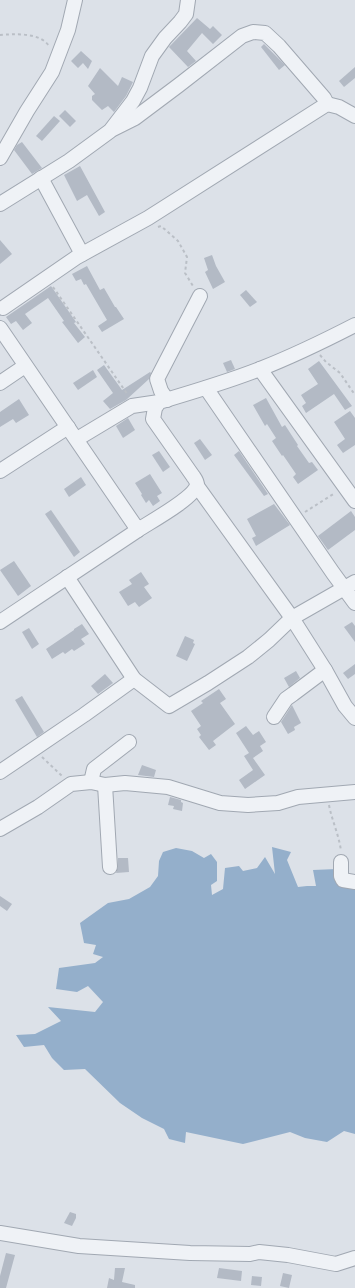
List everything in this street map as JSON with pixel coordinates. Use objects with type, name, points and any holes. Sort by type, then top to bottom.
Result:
[{"type":"street","points":[[0,158],[27,111],[52,72],[68,30],[75,0]]},
{"type":"street","points":[[110,131],[133,101],[140,88],[152,56],[165,38],[186,14],[188,0]]},
{"type":"street","points":[[0,204],[69,161],[110,131],[135,118],[242,36],[253,32],[265,34],[279,46],[324,98],[327,104]]},
{"type":"street","points":[[1,307],[82,254],[148,218],[327,104],[339,107],[355,116]]},
{"type":"street","points":[[41,178],[82,254]]},
{"type":"street","points":[[163,401],[157,379],[200,296]]},
{"type":"street","points":[[77,439],[132,406],[163,401],[260,369],[314,346],[355,325]]},
{"type":"street","points":[[0,328],[138,530]]},
{"type":"street","points":[[0,383],[25,366]]},
{"type":"street","points":[[260,369],[355,501]]},
{"type":"street","points":[[206,388],[295,518],[350,586],[355,603]]},
{"type":"street","points":[[163,401],[155,408],[153,419],[193,476],[196,481],[196,486],[292,618],[325,670],[345,706],[355,718]]},
{"type":"street","points":[[0,471],[68,427]]},
{"type":"street","points":[[0,622],[184,500],[193,492],[196,486]]},
{"type":"street","points":[[67,578],[134,679],[169,706],[248,657],[269,640],[292,618],[350,586]]},
{"type":"street","points":[[274,717],[286,699],[325,670]]},
{"type":"street","points":[[0,772],[134,679]]},
{"type":"street","points":[[91,782],[94,769],[129,742]]},
{"type":"street","points":[[0,829],[38,807],[71,784],[91,782],[105,785],[125,783],[168,787],[220,803],[248,805],[278,803],[298,797],[355,792]]},
{"type":"street","points":[[105,785],[110,867]]},
{"type":"street","points":[[341,862],[341,876],[343,880],[355,882]]},
{"type":"street","points":[[0,1233],[78,1246],[190,1253],[250,1254],[259,1252],[288,1255],[336,1264],[355,1258]]},
{"type":"path","points":[[0,35],[31,34],[47,43],[58,57]]},
{"type":"path","points":[[148,218],[154,227],[161,226],[178,241],[187,257],[185,273],[200,296]]},
{"type":"path","points":[[47,277],[136,406]]},
{"type":"path","points":[[314,346],[326,362],[340,373],[355,395]]},
{"type":"path","points":[[295,518],[345,487]]},
{"type":"path","points":[[33,750],[71,784]]},
{"type":"path","points":[[327,795],[331,814],[340,839],[341,862]]},
{"type":"water","points":[[272,847],[291,852],[287,860],[298,887],[316,886],[313,870],[337,869],[355,886],[355,1134],[344,1131],[327,1142],[305,1138],[290,1132],[243,1144],[186,1132],[185,1143],[169,1139],[164,1129],[142,1118],[120,1103],[85,1069],[64,1070],[52,1058],[44,1045],[24,1047],[16,1035],[35,1034],[61,1021],[48,1007],[95,1012],[103,1002],[88,986],[77,992],[56,989],[59,968],[95,963],[103,957],[93,954],[96,945],[84,943],[80,923],[108,903],[129,899],[150,887],[158,876],[159,861],[163,852],[176,848],[192,851],[204,858],[211,854],[217,862],[217,881],[211,885],[212,895],[223,889],[225,868],[239,866],[243,871],[257,868],[265,857],[275,874]]},
{"type":"building","points":[[197,18],[210,29],[213,26],[222,35],[213,44],[202,33],[187,51],[196,61],[188,67],[169,47]]},
{"type":"building","points":[[264,44],[285,65],[279,70],[261,47]]},
{"type":"building","points":[[81,51],[92,61],[88,69],[83,63],[78,68],[71,61]]},
{"type":"building","points":[[355,67],[355,78],[344,87],[339,81]]},
{"type":"building","points":[[100,68],[118,86],[122,77],[133,82],[126,96],[114,112],[108,106],[102,110],[92,100],[92,96],[95,94],[88,86]]},
{"type":"building","points":[[65,110],[76,121],[70,127],[59,116]]},
{"type":"building","points":[[54,116],[60,121],[42,141],[36,136]]},
{"type":"building","points":[[22,142],[42,168],[32,174],[14,150],[17,145]]},
{"type":"building","points":[[80,166],[105,212],[99,216],[87,195],[77,201],[64,175]]},
{"type":"building","points":[[0,240],[12,254],[0,264]]},
{"type":"building","points":[[212,255],[225,282],[213,289],[205,272],[208,270],[204,258]]},
{"type":"building","points":[[87,266],[100,290],[104,288],[124,319],[102,332],[98,326],[107,320],[86,284],[84,285],[81,279],[76,281],[72,274]]},
{"type":"building","points":[[51,286],[76,322],[74,323],[85,337],[78,343],[62,322],[64,321],[48,298],[25,314],[32,323],[23,330],[16,321],[11,324],[6,317]]},
{"type":"building","points":[[246,290],[257,302],[250,307],[240,295]]},
{"type":"building","points":[[231,360],[235,369],[227,372],[223,363]]},
{"type":"building","points":[[319,361],[352,406],[345,410],[334,394],[306,413],[302,406],[306,403],[301,395],[318,384],[308,369]]},
{"type":"building","points":[[104,365],[122,390],[150,372],[151,373],[149,379],[126,400],[110,409],[103,401],[113,393],[97,370]]},
{"type":"building","points":[[93,370],[97,377],[78,390],[73,383]]},
{"type":"building","points":[[266,398],[282,427],[285,425],[309,463],[312,462],[318,470],[298,484],[293,477],[296,474],[272,441],[276,438],[267,424],[265,426],[253,405]]},
{"type":"building","points":[[19,399],[29,415],[16,423],[13,419],[0,427],[0,412]]},
{"type":"building","points":[[350,411],[355,418],[355,445],[343,453],[337,445],[345,439],[334,422]]},
{"type":"building","points":[[128,418],[135,430],[123,438],[116,426]]},
{"type":"building","points":[[200,439],[212,455],[205,460],[194,443]]},
{"type":"building","points":[[159,451],[170,467],[163,472],[152,455]]},
{"type":"building","points":[[239,451],[268,494],[264,496],[234,455]]},
{"type":"building","points":[[150,474],[162,493],[157,496],[160,501],[153,506],[149,500],[146,503],[135,483]]},
{"type":"building","points":[[81,477],[86,485],[69,497],[64,489]]},
{"type":"building","points":[[274,504],[290,525],[256,546],[252,538],[256,536],[247,519]]},
{"type":"building","points":[[51,510],[80,552],[74,557],[45,514]]},
{"type":"building","points":[[351,511],[355,517],[355,530],[328,550],[318,536]]},
{"type":"building","points":[[14,561],[31,586],[18,596],[0,570]]},
{"type":"building","points":[[141,572],[149,584],[144,587],[152,598],[139,607],[135,602],[128,606],[119,592],[132,584],[129,580]]},
{"type":"building","points":[[352,622],[355,626],[355,642],[344,627]]},
{"type":"building","points":[[82,624],[89,634],[81,639],[85,644],[74,651],[72,649],[65,654],[63,652],[52,659],[46,649]]},
{"type":"building","points":[[29,628],[39,644],[32,649],[22,632]]},
{"type":"building","points":[[185,636],[194,640],[193,643],[195,644],[187,661],[176,656]]},
{"type":"building","points":[[355,664],[355,674],[348,679],[343,673]]},
{"type":"building","points":[[296,671],[300,678],[289,687],[284,678]]},
{"type":"building","points":[[105,674],[113,683],[98,694],[91,686]]},
{"type":"building","points":[[219,689],[226,699],[220,703],[235,724],[213,741],[216,745],[209,750],[199,737],[201,735],[197,729],[201,726],[191,711],[203,703],[201,701]]},
{"type":"building","points":[[22,696],[44,732],[37,737],[15,700]]},
{"type":"building","points":[[292,705],[301,723],[294,727],[295,730],[288,734],[281,722]]},
{"type":"building","points":[[246,726],[253,735],[259,731],[266,742],[260,746],[263,751],[253,758],[265,775],[245,789],[239,780],[253,770],[244,756],[249,753],[236,733]]},
{"type":"building","points":[[142,765],[156,770],[154,777],[138,775]]},
{"type":"building","points":[[170,797],[181,800],[183,803],[182,811],[173,809],[174,806],[168,805]]},
{"type":"building","points":[[118,858],[128,858],[129,872],[116,873]]},
{"type":"building","points":[[0,896],[12,904],[7,911],[0,906]]},
{"type":"building","points":[[70,1212],[76,1214],[76,1218],[72,1226],[64,1223]]},
{"type":"building","points":[[6,1253],[15,1255],[6,1288],[0,1288],[0,1276]]},
{"type":"building","points":[[115,1268],[125,1268],[122,1282],[135,1285],[135,1288],[107,1288],[109,1278],[114,1280]]},
{"type":"building","points":[[219,1268],[242,1271],[241,1281],[217,1278]]},
{"type":"building","points":[[283,1273],[292,1275],[289,1288],[280,1286]]},
{"type":"building","points":[[252,1276],[262,1277],[261,1286],[251,1285]]}]
